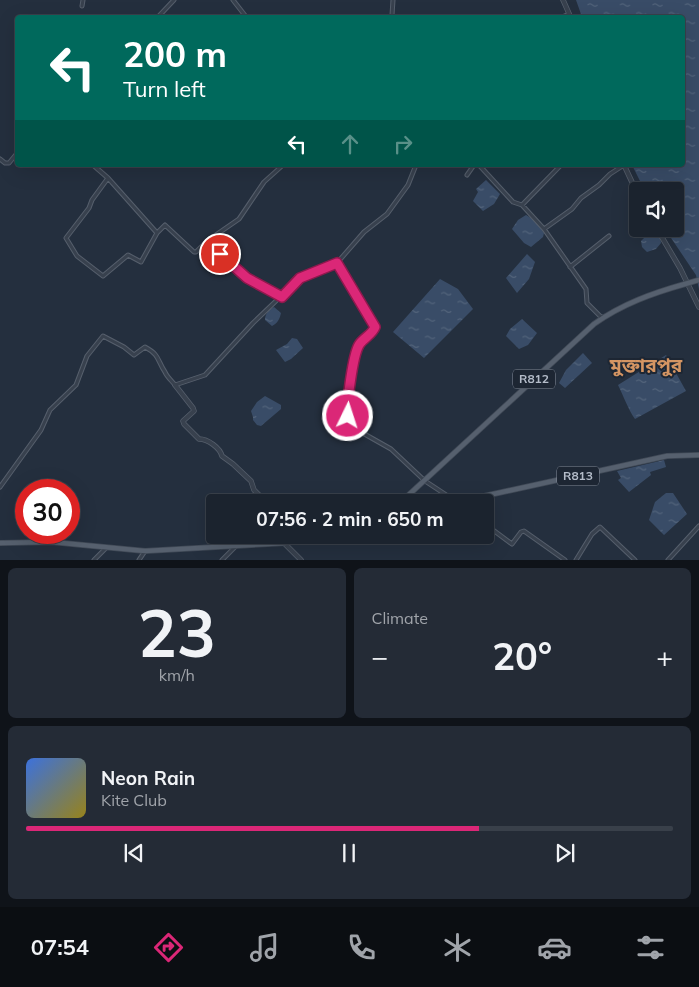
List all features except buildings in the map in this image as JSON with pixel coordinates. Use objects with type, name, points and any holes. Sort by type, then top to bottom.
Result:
[{"type":"main road","name":"R812","points":[[410,494],[583,333],[603,317],[641,298],[699,280]]},
{"type":"main road","name":"R813","points":[[494,494],[667,456],[699,454]]},
{"type":"main road","points":[[3,543],[52,542],[145,551],[273,544]]},
{"type":"street","points":[[82,6],[83,0]]},
{"type":"street","points":[[160,15],[174,0]]},
{"type":"street","points":[[233,0],[245,15]]},
{"type":"street","points":[[392,15],[393,0]]},
{"type":"street","points":[[563,0],[570,15]]},
{"type":"street","points":[[0,159],[8,163],[15,155]]},
{"type":"street","points":[[95,167],[108,178],[157,233]]},
{"type":"street","points":[[108,178],[92,200],[90,208],[66,238],[77,256],[102,276],[128,255],[141,262],[157,233],[165,226],[196,252],[207,241],[239,219],[264,182],[281,167]]},
{"type":"street","points":[[175,385],[205,376],[253,323],[300,278],[337,263],[364,232],[387,214],[408,185],[415,167]]},
{"type":"street","points":[[467,175],[473,167]]},
{"type":"street","points":[[481,167],[513,202],[522,205],[544,229],[586,289],[587,303],[603,317]]},
{"type":"street","points":[[522,205],[559,167]]},
{"type":"street","points":[[544,229],[621,167]]},
{"type":"street","points":[[625,167],[632,182]]},
{"type":"street","points":[[570,267],[609,236]]},
{"type":"street","points":[[662,237],[680,268],[699,307]]},
{"type":"street","points":[[207,241],[247,278],[282,297]]},
{"type":"street","points":[[337,263],[375,327],[359,346],[352,374],[347,410],[352,428],[391,449],[425,481],[445,494]]},
{"type":"street","points":[[0,487],[41,430],[50,410],[76,385],[87,356],[103,336],[124,347],[134,355],[144,347],[150,349],[160,360],[164,371],[193,408],[194,411],[183,421],[184,424],[199,438],[210,442],[222,453],[222,456],[234,464],[251,481],[254,490],[258,494]]},
{"type":"street","points":[[668,560],[699,526]]},
{"type":"street","points":[[576,560],[592,534],[600,527],[635,560]]},
{"type":"street","points":[[494,531],[512,544],[521,532],[524,531],[565,560]]},
{"type":"street","points":[[287,544],[301,560]]},
{"type":"street","points":[[94,560],[107,547]]},
{"type":"street","points":[[222,560],[235,547]]},
{"type":"street","points":[[139,560],[145,551]]},
{"type":"water","points":[[576,0],[699,0],[699,289],[696,275],[670,237],[684,237],[684,182],[640,182],[633,167],[685,167],[685,15],[581,15]]},
{"type":"water","points":[[486,180],[500,194],[494,204],[483,211],[473,201],[478,192],[476,189]]},
{"type":"water","points":[[526,215],[534,220],[544,233],[543,237],[531,247],[524,243],[512,229],[518,220]]},
{"type":"water","points":[[645,237],[660,237],[661,243],[656,249],[647,252],[642,247],[641,241]]},
{"type":"water","points":[[527,254],[535,262],[529,279],[517,293],[506,278]]},
{"type":"water","points":[[440,279],[458,289],[473,309],[424,358],[393,332]]},
{"type":"water","points":[[274,307],[281,313],[276,323],[272,326],[265,318],[270,309]]},
{"type":"water","points":[[522,319],[537,333],[528,345],[519,349],[506,336],[510,329]]},
{"type":"water","points":[[292,338],[297,339],[303,348],[285,362],[276,350],[287,344]]},
{"type":"water","points":[[583,353],[592,363],[565,388],[559,383],[566,370]]},
{"type":"water","points":[[666,355],[686,391],[635,419],[618,385]]},
{"type":"water","points":[[265,396],[281,405],[281,409],[261,426],[257,425],[253,420],[251,411],[257,402]]},
{"type":"water","points":[[664,460],[666,467],[650,472],[651,475],[629,492],[618,480],[621,478],[617,471]]},
{"type":"water","points":[[666,493],[673,493],[687,514],[664,535],[649,520],[655,502]]},
{"type":"district","name":"মুক্তারপুর","points":[[646,365]]},
{"type":"route","points":[[220,254],[247,278],[282,297],[300,278],[337,263],[375,327],[359,346],[352,374],[347,410],[348,416]]}]
